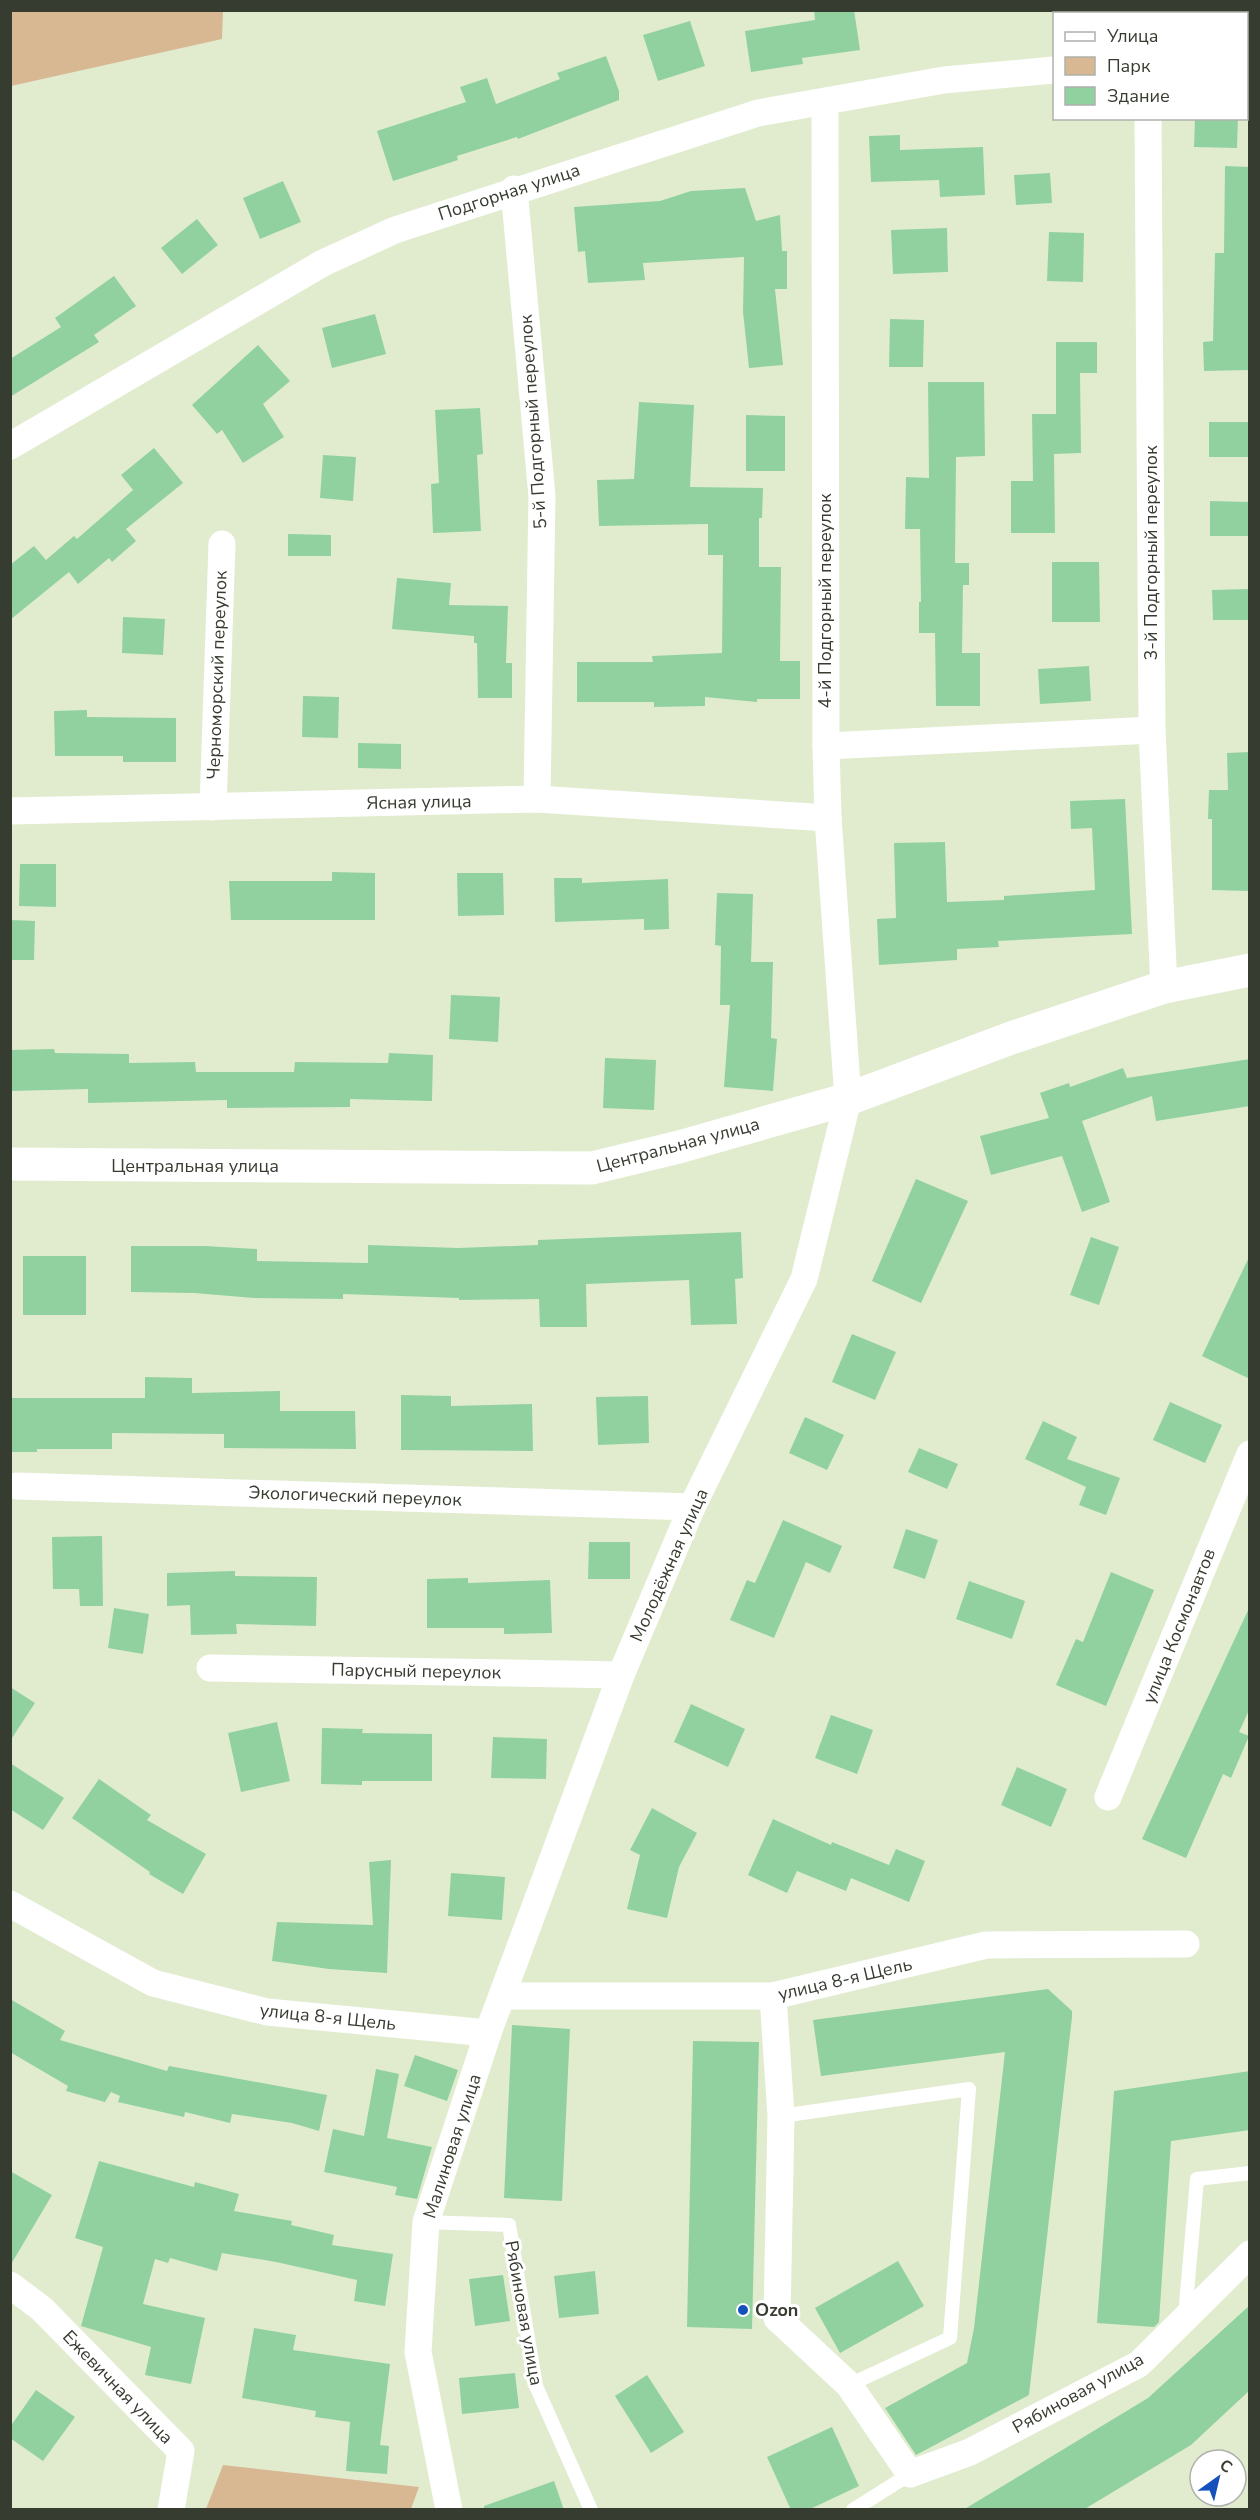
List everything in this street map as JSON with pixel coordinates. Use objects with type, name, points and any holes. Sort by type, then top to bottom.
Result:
[{"type":"street","name":"Подгорная улица","points":[[10,446],[322,263],[395,230],[514,189],[758,113],[944,80],[1053,70]]},
{"type":"street","name":"4-й Подгорный переулок","points":[[825,102],[825,746],[848,1099]]},
{"type":"street","name":"3-й Подгорный переулок","points":[[1148,120],[1152,730],[1164,987]]},
{"type":"street","name":"5-й Подгорный переулок","points":[[514,189],[543,496],[537,799]]},
{"type":"street","name":"Черноморский переулок","points":[[213,807],[222,544]]},
{"type":"street","points":[[825,746],[1152,730]]},
{"type":"street","name":"Ясная улица","points":[[10,811],[537,799],[828,818]]},
{"type":"street","name":"Центральная улица","points":[[10,1164],[592,1168],[679,1147],[848,1099],[1014,1037],[1164,987],[1250,970]]},
{"type":"street","name":"Молодёжная улица","points":[[488,2033],[621,1675],[692,1507],[804,1279],[848,1099]]},
{"type":"street","name":"улица Космонавтов","points":[[1108,1797],[1250,1454]]},
{"type":"street","name":"Экологический переулок","points":[[17,1486],[692,1507]]},
{"type":"street","name":"Парусный переулок","points":[[210,1668],[621,1675]]},
{"type":"street","name":"улица 8-я Щель","points":[[10,1904],[153,1983],[267,2012],[488,2033]]},
{"type":"street","name":"улица 8-я Щель","points":[[502,1996],[772,1996],[986,1945],[1186,1944]]},
{"type":"street","points":[[772,1996],[781,2116],[777,2318],[849,2385],[910,2474]]},
{"type":"street","name":"Малиновая улица","points":[[449,2510],[418,2352],[426,2222],[488,2033]]},
{"type":"street","name":"Рябиновая улица","points":[[910,2474],[969,2452],[1139,2364],[1250,2254]]},
{"type":"street","name":"Ежевичная улица","points":[[10,2285],[42,2309],[181,2451],[171,2510]]},
{"type":"lane","points":[[781,2116],[969,2089],[950,2337],[849,2385]]},
{"type":"lane","points":[[1184,2321],[1197,2179],[1250,2173]]},
{"type":"lane","name":"Рябиновая улица","points":[[426,2222],[509,2225],[536,2386],[591,2510]]},
{"type":"lane","name":"Рябиновая улица","points":[[853,2510],[910,2474]]},
{"type":"green space","points":[[10,11],[223,11],[222,39],[11,86]]},
{"type":"green space","points":[[223,2465],[419,2487],[411,2509],[206,2509]]},
{"type":"building","points":[[814,10],[854,10],[860,50],[802,58],[803,64],[751,72],[745,31],[815,20]]},
{"type":"building","points":[[690,21],[705,66],[658,81],[643,35]]},
{"type":"building","points":[[606,56],[619,91],[619,100],[518,139],[517,137],[457,156],[458,160],[393,181],[377,131],[466,102],[460,87],[487,78],[496,104],[560,79],[557,73]]},
{"type":"building","points":[[1195,120],[1238,120],[1237,148],[1194,147]]},
{"type":"building","points":[[900,135],[900,150],[983,147],[985,195],[940,197],[939,180],[871,182],[869,136]]},
{"type":"building","points":[[1225,166],[1250,167],[1250,370],[1204,371],[1203,342],[1213,341],[1215,253],[1224,253]]},
{"type":"building","points":[[1050,173],[1052,203],[1016,205],[1014,175]]},
{"type":"building","points":[[283,181],[301,222],[260,239],[243,198]]},
{"type":"building","points":[[745,188],[756,221],[780,215],[782,251],[787,251],[787,289],[775,289],[783,365],[749,368],[743,312],[744,257],[643,263],[645,280],[588,283],[585,251],[578,252],[574,207],[660,201],[691,191]]},
{"type":"building","points":[[197,219],[218,245],[182,274],[161,248]]},
{"type":"building","points":[[947,228],[948,272],[893,274],[891,230]]},
{"type":"building","points":[[1049,232],[1084,233],[1083,282],[1047,281]]},
{"type":"building","points":[[114,276],[136,306],[94,335],[99,342],[10,397],[10,359],[61,327],[55,318]]},
{"type":"building","points":[[375,314],[386,354],[332,368],[322,328]]},
{"type":"building","points":[[890,319],[924,320],[923,367],[889,367]]},
{"type":"building","points":[[1056,342],[1097,342],[1097,373],[1080,373],[1081,453],[1054,454],[1055,533],[1011,533],[1011,481],[1033,481],[1032,414],[1056,414]]},
{"type":"building","points":[[258,345],[290,381],[263,404],[284,437],[243,463],[222,430],[217,434],[192,405]]},
{"type":"building","points":[[928,382],[984,382],[985,456],[956,457],[955,563],[969,563],[969,585],[963,585],[962,653],[980,653],[980,706],[936,706],[935,633],[919,633],[920,529],[905,529],[906,477],[929,478]]},
{"type":"building","points":[[639,402],[694,405],[690,487],[763,488],[762,518],[759,518],[759,567],[781,567],[780,661],[800,661],[800,699],[757,699],[757,702],[705,697],[705,706],[654,707],[654,702],[577,702],[577,662],[653,662],[652,656],[722,653],[723,555],[708,555],[708,524],[599,526],[597,480],[634,479]]},
{"type":"building","points":[[480,408],[483,454],[477,455],[481,531],[433,533],[431,484],[439,483],[435,410]]},
{"type":"building","points":[[746,415],[785,416],[785,471],[746,471]]},
{"type":"building","points":[[1209,422],[1250,422],[1250,457],[1209,457]]},
{"type":"building","points":[[154,448],[183,483],[126,529],[136,541],[112,562],[109,558],[78,584],[69,572],[10,620],[10,565],[34,546],[46,560],[74,536],[77,539],[133,490],[121,475]]},
{"type":"building","points":[[323,455],[356,457],[353,501],[320,498]]},
{"type":"building","points":[[1210,501],[1250,502],[1250,536],[1210,536]]},
{"type":"building","points":[[288,534],[331,535],[331,556],[288,556]]},
{"type":"building","points":[[1052,562],[1099,562],[1100,622],[1052,622]]},
{"type":"building","points":[[397,578],[451,583],[449,605],[508,606],[506,663],[512,663],[512,698],[478,698],[477,643],[474,643],[474,636],[392,629]]},
{"type":"building","points":[[1250,589],[1250,620],[1213,620],[1212,590]]},
{"type":"building","points":[[123,617],[165,619],[163,655],[122,653]]},
{"type":"building","points":[[1089,666],[1091,701],[1040,704],[1038,669]]},
{"type":"building","points":[[303,696],[339,697],[338,738],[302,737]]},
{"type":"building","points":[[87,710],[87,717],[176,718],[176,762],[123,762],[123,756],[55,756],[54,711]]},
{"type":"building","points":[[358,743],[401,744],[401,769],[358,768]]},
{"type":"building","points":[[1250,752],[1250,891],[1212,890],[1212,819],[1208,819],[1209,790],[1228,790],[1227,753]]},
{"type":"building","points":[[1125,799],[1132,934],[998,941],[999,947],[957,949],[957,960],[879,965],[877,919],[896,918],[894,843],[945,842],[947,902],[1004,900],[1004,896],[1095,890],[1092,828],[1071,829],[1070,801]]},
{"type":"building","points":[[20,864],[56,864],[56,907],[19,906]]},
{"type":"building","points":[[332,872],[375,873],[375,920],[231,920],[229,881],[332,881]]},
{"type":"building","points":[[457,873],[503,873],[504,915],[458,916]]},
{"type":"building","points":[[554,878],[582,878],[582,883],[668,879],[669,929],[644,930],[644,919],[555,922]]},
{"type":"building","points":[[717,893],[753,894],[751,962],[773,962],[771,1038],[777,1039],[773,1091],[724,1087],[730,1005],[720,1005],[721,946],[715,945]]},
{"type":"building","points":[[10,920],[35,921],[34,960],[10,960]]},
{"type":"building","points":[[451,995],[500,997],[498,1042],[449,1039]]},
{"type":"building","points":[[54,1049],[55,1053],[129,1054],[129,1063],[195,1062],[196,1072],[294,1072],[295,1062],[388,1063],[389,1053],[433,1055],[432,1101],[350,1099],[350,1107],[227,1108],[227,1100],[88,1103],[88,1089],[10,1091],[10,1050]]},
{"type":"building","points":[[605,1058],[656,1060],[654,1110],[603,1108]]},
{"type":"building","points":[[1250,1059],[1250,1106],[1156,1121],[1152,1096],[1082,1121],[1110,1202],[1082,1212],[1062,1156],[991,1175],[980,1136],[1049,1118],[1040,1093],[1069,1083],[1070,1087],[1123,1068],[1127,1078]]},
{"type":"building","points":[[916,1179],[968,1201],[921,1303],[872,1281]]},
{"type":"building","points":[[741,1232],[743,1278],[735,1279],[737,1324],[691,1325],[689,1280],[586,1284],[587,1327],[540,1327],[539,1299],[459,1300],[459,1298],[343,1294],[343,1299],[254,1298],[194,1293],[131,1292],[131,1246],[257,1249],[257,1261],[368,1263],[368,1245],[458,1248],[538,1245],[538,1240]]},
{"type":"building","points":[[1091,1237],[1119,1247],[1099,1305],[1070,1295]]},
{"type":"building","points":[[1250,1255],[1250,1379],[1202,1356]]},
{"type":"building","points":[[23,1256],[86,1256],[86,1315],[23,1315]]},
{"type":"building","points":[[852,1334],[896,1352],[875,1400],[832,1382]]},
{"type":"building","points":[[145,1377],[192,1378],[192,1393],[280,1391],[280,1411],[355,1411],[356,1449],[224,1448],[224,1434],[112,1433],[112,1449],[37,1449],[37,1452],[10,1452],[10,1398],[145,1398]]},
{"type":"building","points":[[401,1395],[451,1396],[451,1406],[532,1404],[533,1451],[401,1450]]},
{"type":"building","points":[[648,1396],[649,1443],[598,1445],[596,1397]]},
{"type":"building","points":[[1170,1402],[1222,1425],[1205,1463],[1153,1440]]},
{"type":"building","points":[[805,1417],[844,1435],[827,1470],[789,1453]]},
{"type":"building","points":[[1043,1421],[1077,1437],[1067,1459],[1120,1478],[1106,1515],[1079,1505],[1086,1487],[1025,1459]]},
{"type":"building","points":[[919,1448],[958,1464],[947,1489],[908,1472]]},
{"type":"building","points":[[783,1520],[842,1546],[830,1573],[806,1562],[774,1638],[730,1620],[747,1580],[755,1583]]},
{"type":"building","points":[[906,1529],[938,1540],[925,1579],[893,1568]]},
{"type":"building","points":[[102,1536],[103,1606],[80,1606],[79,1589],[53,1589],[52,1537]]},
{"type":"building","points":[[589,1542],[630,1542],[630,1579],[588,1579]]},
{"type":"building","points":[[235,1571],[235,1576],[317,1577],[316,1626],[236,1624],[237,1634],[191,1635],[190,1605],[167,1606],[167,1573]]},
{"type":"building","points":[[1111,1572],[1154,1590],[1106,1706],[1056,1685],[1076,1639],[1083,1642]]},
{"type":"building","points":[[468,1578],[468,1583],[550,1580],[552,1633],[504,1634],[504,1628],[427,1628],[427,1579]]},
{"type":"building","points":[[969,1581],[1025,1601],[1012,1639],[956,1619]]},
{"type":"building","points":[[1250,1606],[1250,1708],[1239,1732],[1249,1736],[1231,1778],[1223,1774],[1186,1858],[1142,1839]]},
{"type":"building","points":[[114,1608],[149,1614],[143,1654],[108,1648]]},
{"type":"building","points":[[10,1687],[35,1703],[10,1741]]},
{"type":"building","points":[[691,1704],[745,1729],[728,1767],[674,1742]]},
{"type":"building","points":[[831,1715],[873,1730],[857,1774],[815,1758]]},
{"type":"building","points":[[277,1722],[290,1781],[241,1792],[228,1733]]},
{"type":"building","points":[[322,1728],[363,1729],[362,1733],[432,1734],[432,1781],[362,1781],[362,1785],[321,1784]]},
{"type":"building","points":[[493,1737],[547,1739],[546,1779],[491,1778]]},
{"type":"building","points":[[10,1763],[64,1798],[43,1830],[10,1809]]},
{"type":"building","points":[[1017,1767],[1067,1789],[1051,1827],[1001,1805]]},
{"type":"building","points":[[99,1779],[151,1815],[147,1820],[206,1854],[183,1894],[149,1874],[150,1872],[72,1818]]},
{"type":"building","points":[[652,1808],[697,1833],[679,1867],[667,1918],[627,1909],[640,1855],[630,1850]]},
{"type":"building","points":[[773,1819],[831,1845],[832,1842],[889,1865],[896,1849],[925,1861],[909,1902],[851,1878],[846,1891],[797,1871],[787,1893],[748,1875]]},
{"type":"building","points":[[391,1860],[387,1973],[329,1969],[272,1961],[277,1922],[373,1925],[369,1862]]},
{"type":"building","points":[[451,1873],[505,1877],[502,1920],[448,1916]]},
{"type":"building","points":[[1048,1989],[1072,2011],[1072,2017],[1029,2395],[916,2455],[885,2408],[967,2363],[974,2328],[1005,2052],[821,2076],[813,2020]]},
{"type":"building","points":[[10,1999],[65,2031],[60,2040],[167,2071],[169,2066],[327,2095],[319,2131],[292,2123],[232,2114],[230,2123],[185,2112],[184,2117],[118,2102],[120,2096],[111,2092],[105,2102],[66,2091],[68,2086],[10,2052]]},
{"type":"building","points":[[512,2025],[570,2029],[562,2201],[504,2198]]},
{"type":"building","points":[[693,2041],[759,2042],[752,2329],[687,2327]]},
{"type":"building","points":[[415,2055],[458,2070],[447,2101],[404,2086]]},
{"type":"building","points":[[376,2069],[399,2074],[387,2138],[432,2147],[417,2199],[395,2195],[397,2187],[324,2172],[333,2129],[364,2136]]},
{"type":"building","points":[[1250,2071],[1250,2130],[1171,2141],[1159,2322],[1154,2327],[1097,2323],[1114,2091]]},
{"type":"building","points":[[99,2161],[194,2187],[195,2182],[239,2194],[234,2211],[292,2221],[291,2225],[334,2235],[332,2245],[393,2254],[385,2306],[354,2301],[357,2280],[276,2262],[222,2253],[217,2271],[170,2258],[168,2263],[155,2259],[143,2304],[205,2318],[191,2384],[145,2375],[151,2347],[81,2326],[103,2247],[75,2238]]},
{"type":"building","points":[[10,2171],[52,2195],[10,2266]]},
{"type":"building","points":[[898,2261],[924,2306],[840,2353],[815,2308]]},
{"type":"building","points":[[595,2271],[599,2314],[559,2318],[554,2276]]},
{"type":"building","points":[[503,2275],[510,2321],[475,2326],[469,2279]]},
{"type":"building","points":[[1250,2305],[1250,2390],[1191,2445],[1083,2510],[963,2510],[1148,2398]]},
{"type":"building","points":[[254,2328],[296,2335],[293,2350],[390,2364],[380,2445],[389,2446],[387,2474],[346,2471],[350,2422],[315,2417],[316,2411],[242,2398]]},
{"type":"building","points":[[515,2373],[519,2408],[462,2414],[459,2378]]},
{"type":"building","points":[[647,2375],[684,2432],[651,2453],[615,2396]]},
{"type":"building","points":[[36,2390],[75,2417],[43,2461],[10,2438],[10,2427]]},
{"type":"building","points":[[832,2427],[859,2486],[808,2510],[791,2510],[767,2457]]},
{"type":"building","points":[[554,2481],[564,2510],[484,2510],[484,2506]]},
{"type":"place","name":"Ozon","points":[[743,2310]]}]
